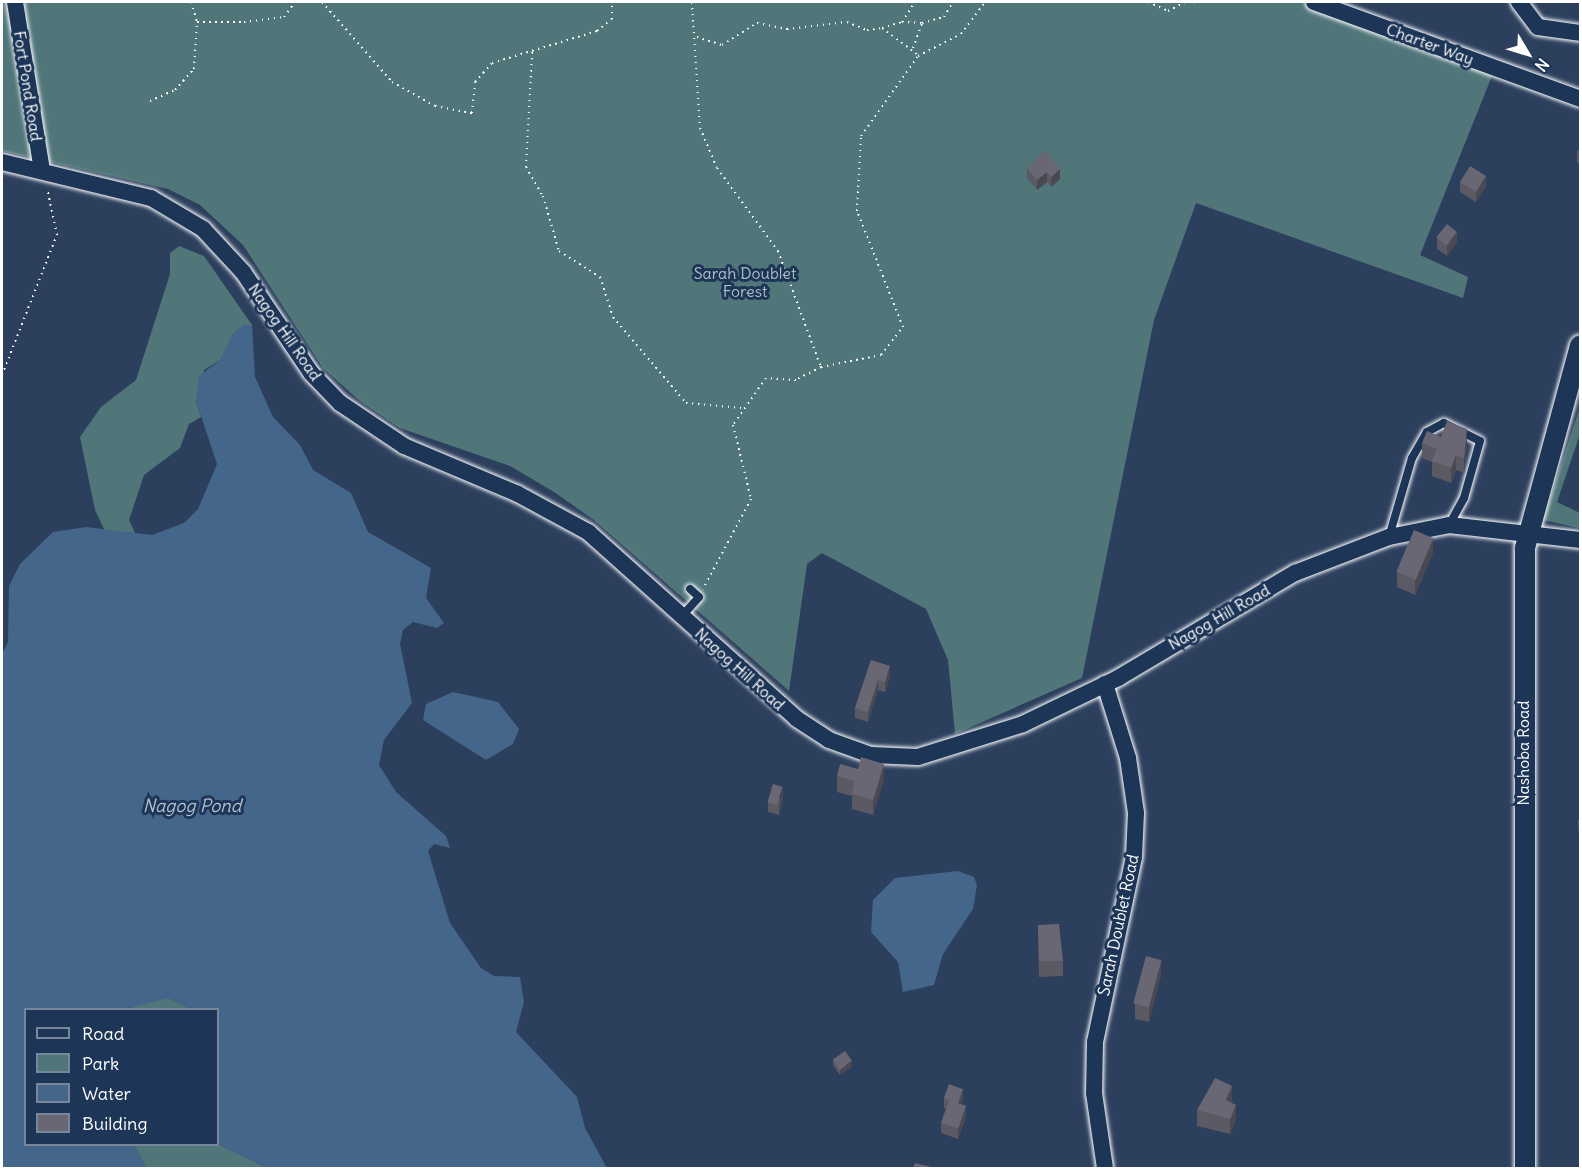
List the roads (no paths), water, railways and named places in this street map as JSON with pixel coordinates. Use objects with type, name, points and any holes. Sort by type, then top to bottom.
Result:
[{"type":"street","name":"Fort Pond Road","points":[[15,2],[42,171]]},
{"type":"street","name":"Charter Way","points":[[1314,2],[1581,99]]},
{"type":"street","points":[[1519,2],[1538,27],[1581,33]]},
{"type":"street","name":"Nagog Hill Road","points":[[2,162],[151,198],[203,229],[243,272],[311,373],[340,403],[404,446],[555,512],[588,532],[797,719],[829,740],[893,760],[982,739],[1105,684],[1295,573],[1389,537],[1449,525],[1528,532],[1581,540]]},
{"type":"street","name":"Nashoba Road","points":[[1525,1168],[1522,777],[1528,532],[1581,345]]},
{"type":"street","name":"Sarah Doublet Road","points":[[1105,684],[1128,758],[1136,813],[1134,857],[1095,1042],[1094,1093],[1105,1168]]},
{"type":"lane","points":[[1389,537],[1412,458],[1427,432],[1444,423],[1480,441],[1464,498],[1449,525]]},
{"type":"lane","points":[[681,617],[694,592]]},
{"type":"water","name":"Nagog Pond","points":[[244,325],[252,325],[255,377],[273,417],[300,445],[313,470],[351,493],[368,532],[431,568],[426,598],[444,623],[437,628],[413,622],[403,630],[400,644],[412,703],[384,740],[379,765],[396,792],[446,836],[450,848],[434,844],[428,851],[450,923],[481,968],[494,976],[520,977],[524,1002],[516,1032],[577,1097],[585,1128],[607,1168],[268,1168],[219,1144],[219,1008],[189,1008],[169,998],[129,1008],[24,1008],[24,1146],[135,1146],[146,1168],[2,1168],[2,654],[8,642],[9,586],[20,564],[53,532],[86,527],[152,535],[184,523],[198,509],[217,464],[196,401],[199,376],[220,360],[233,333]]},
{"type":"water","points":[[453,692],[498,702],[519,729],[513,744],[486,760],[423,720],[426,704]]},
{"type":"water","points":[[958,871],[974,877],[977,885],[973,909],[943,954],[934,985],[903,992],[898,962],[871,932],[873,900],[895,878]]},
{"type":"park label","name":"Sarah Doublet Forest","points":[[745,282]]}]
